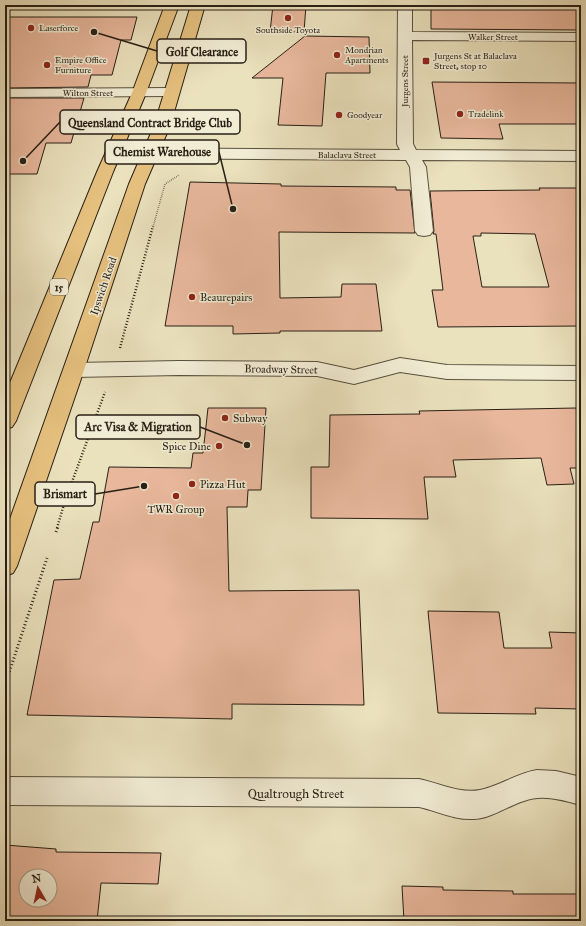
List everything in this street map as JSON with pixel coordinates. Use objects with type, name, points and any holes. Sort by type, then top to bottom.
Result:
[{"type":"highway","name":"15","points":[[5,421],[113,153],[139,93],[172,5]]},
{"type":"highway","name":"Ipswich Road","points":[[5,566],[10,537],[74,370],[137,184],[152,154],[162,126],[198,5]]},
{"type":"street","name":"Jurgens Street","points":[[406,5],[405,140],[418,167],[424,231]]},
{"type":"street","name":"Walker Street","points":[[405,36],[581,37]]},
{"type":"street","name":"Wilton Street","points":[[5,93],[171,92]]},
{"type":"street","name":"Balaclava Street","points":[[113,153],[581,156]]},
{"type":"street","name":"Broadway Street","points":[[74,370],[178,368],[316,369],[354,377],[400,365],[447,372],[581,373]]},
{"type":"street","name":"Qualtrough Street","points":[[5,791],[419,793],[474,805],[493,800],[528,785],[539,783],[552,784],[581,791]]},
{"type":"path","points":[[120,349],[165,184],[174,177]]},
{"type":"path","points":[[56,532],[65,501],[106,390]]},
{"type":"path","points":[[5,685],[47,558]]},
{"type":"building","name":"Southside Toyota","points":[[273,5],[306,5],[304,32],[270,32]]},
{"type":"building","points":[[431,5],[581,5],[581,30],[431,29]]},
{"type":"building","points":[[5,17],[137,17],[131,40],[121,40],[112,75],[91,75],[88,87],[5,88]]},
{"type":"building","points":[[305,36],[369,37],[370,73],[326,73],[322,126],[278,125],[283,78],[252,78]]},
{"type":"building","points":[[432,82],[581,83],[581,124],[499,124],[503,139],[441,138]]},
{"type":"building","points":[[5,98],[84,98],[71,143],[46,143],[37,174],[5,174]]},
{"type":"building","points":[[190,182],[281,184],[281,186],[396,187],[396,190],[410,190],[415,233],[279,232],[280,298],[341,297],[342,284],[376,284],[382,331],[280,331],[280,333],[233,334],[233,326],[165,326]]},
{"type":"building","points":[[539,188],[581,188],[581,326],[438,327],[432,290],[443,290],[436,234],[433,234],[434,231],[430,191],[540,190]],"holes":[[[481,233],[535,234],[549,287],[482,287],[473,236],[481,236]]]},
{"type":"building","points":[[208,408],[266,408],[261,490],[248,490],[247,507],[227,507],[229,591],[359,590],[364,705],[232,704],[232,719],[27,715],[54,580],[80,579],[93,522],[99,522],[109,467],[191,468],[193,453],[203,453]]},
{"type":"building","points":[[576,408],[581,427],[581,468],[570,468],[574,484],[547,485],[541,458],[453,460],[456,477],[424,477],[428,519],[311,518],[311,467],[329,467],[330,415],[420,414],[419,411]]},
{"type":"building","points":[[428,611],[499,612],[504,648],[552,648],[549,632],[581,633],[581,709],[535,708],[536,714],[438,713]]},
{"type":"building","points":[[5,845],[56,849],[56,852],[161,853],[158,884],[101,883],[97,921],[5,921]]},
{"type":"building","points":[[402,886],[443,887],[443,890],[513,891],[513,894],[581,894],[581,921],[404,921]]},
{"type":"place","name":"Southside Toyota","points":[[288,18]]},
{"type":"place","name":"Laserforce","points":[[31,28]]},
{"type":"place","name":"Golf Clearance","points":[[94,32]]},
{"type":"place","name":"Mondrian Apartments","points":[[337,55]]},
{"type":"place","name":"Jurgens St at Balaclava Street, stop 10","points":[[426,61]]},
{"type":"place","name":"Empire Office Furniture","points":[[47,65]]},
{"type":"place","name":"Tradelink","points":[[460,114]]},
{"type":"place","name":"Goodyear","points":[[339,115]]},
{"type":"place","name":"Queensland Contract Bridge Club","points":[[23,161]]},
{"type":"place","name":"Chemist Warehouse","points":[[233,209]]},
{"type":"place","name":"Beaurepairs","points":[[192,297]]},
{"type":"place","name":"Subway","points":[[225,418]]},
{"type":"place","name":"Arc Visa & Migration","points":[[247,445]]},
{"type":"place","name":"Spice Dine","points":[[219,446]]},
{"type":"place","name":"Pizza Hut","points":[[192,484]]},
{"type":"place","name":"Brismart","points":[[144,486]]},
{"type":"place","name":"TWR Group","points":[[176,496]]}]
